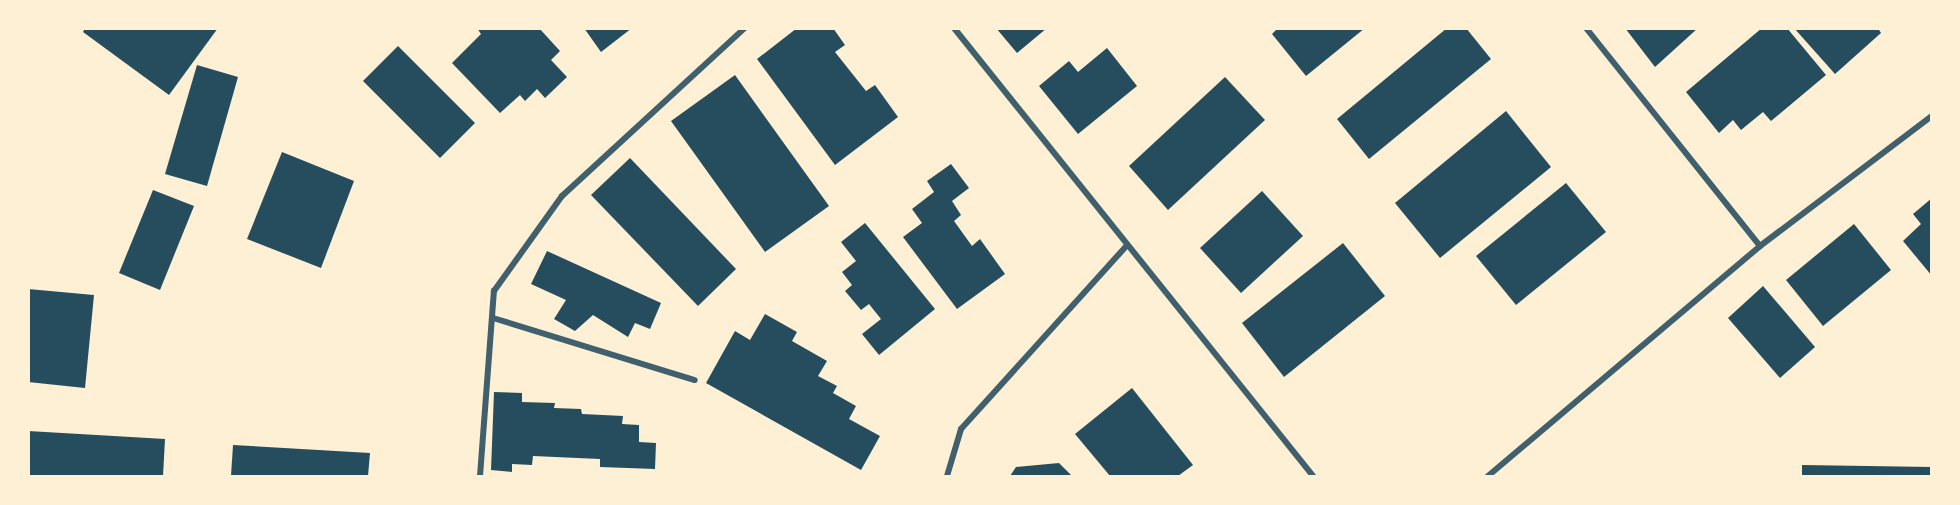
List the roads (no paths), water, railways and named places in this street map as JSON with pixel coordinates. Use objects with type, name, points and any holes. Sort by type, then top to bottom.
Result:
[{"type":"street","points":[[480,477],[494,291],[562,196],[745,28]]},
{"type":"street","points":[[954,28],[1313,477]]},
{"type":"street","points":[[1586,28],[1760,246]]},
{"type":"street","points":[[1488,477],[1760,246],[1932,116]]},
{"type":"street","points":[[948,477],[961,429],[1127,244]]},
{"type":"street","points":[[493,318],[694,380]]}]
